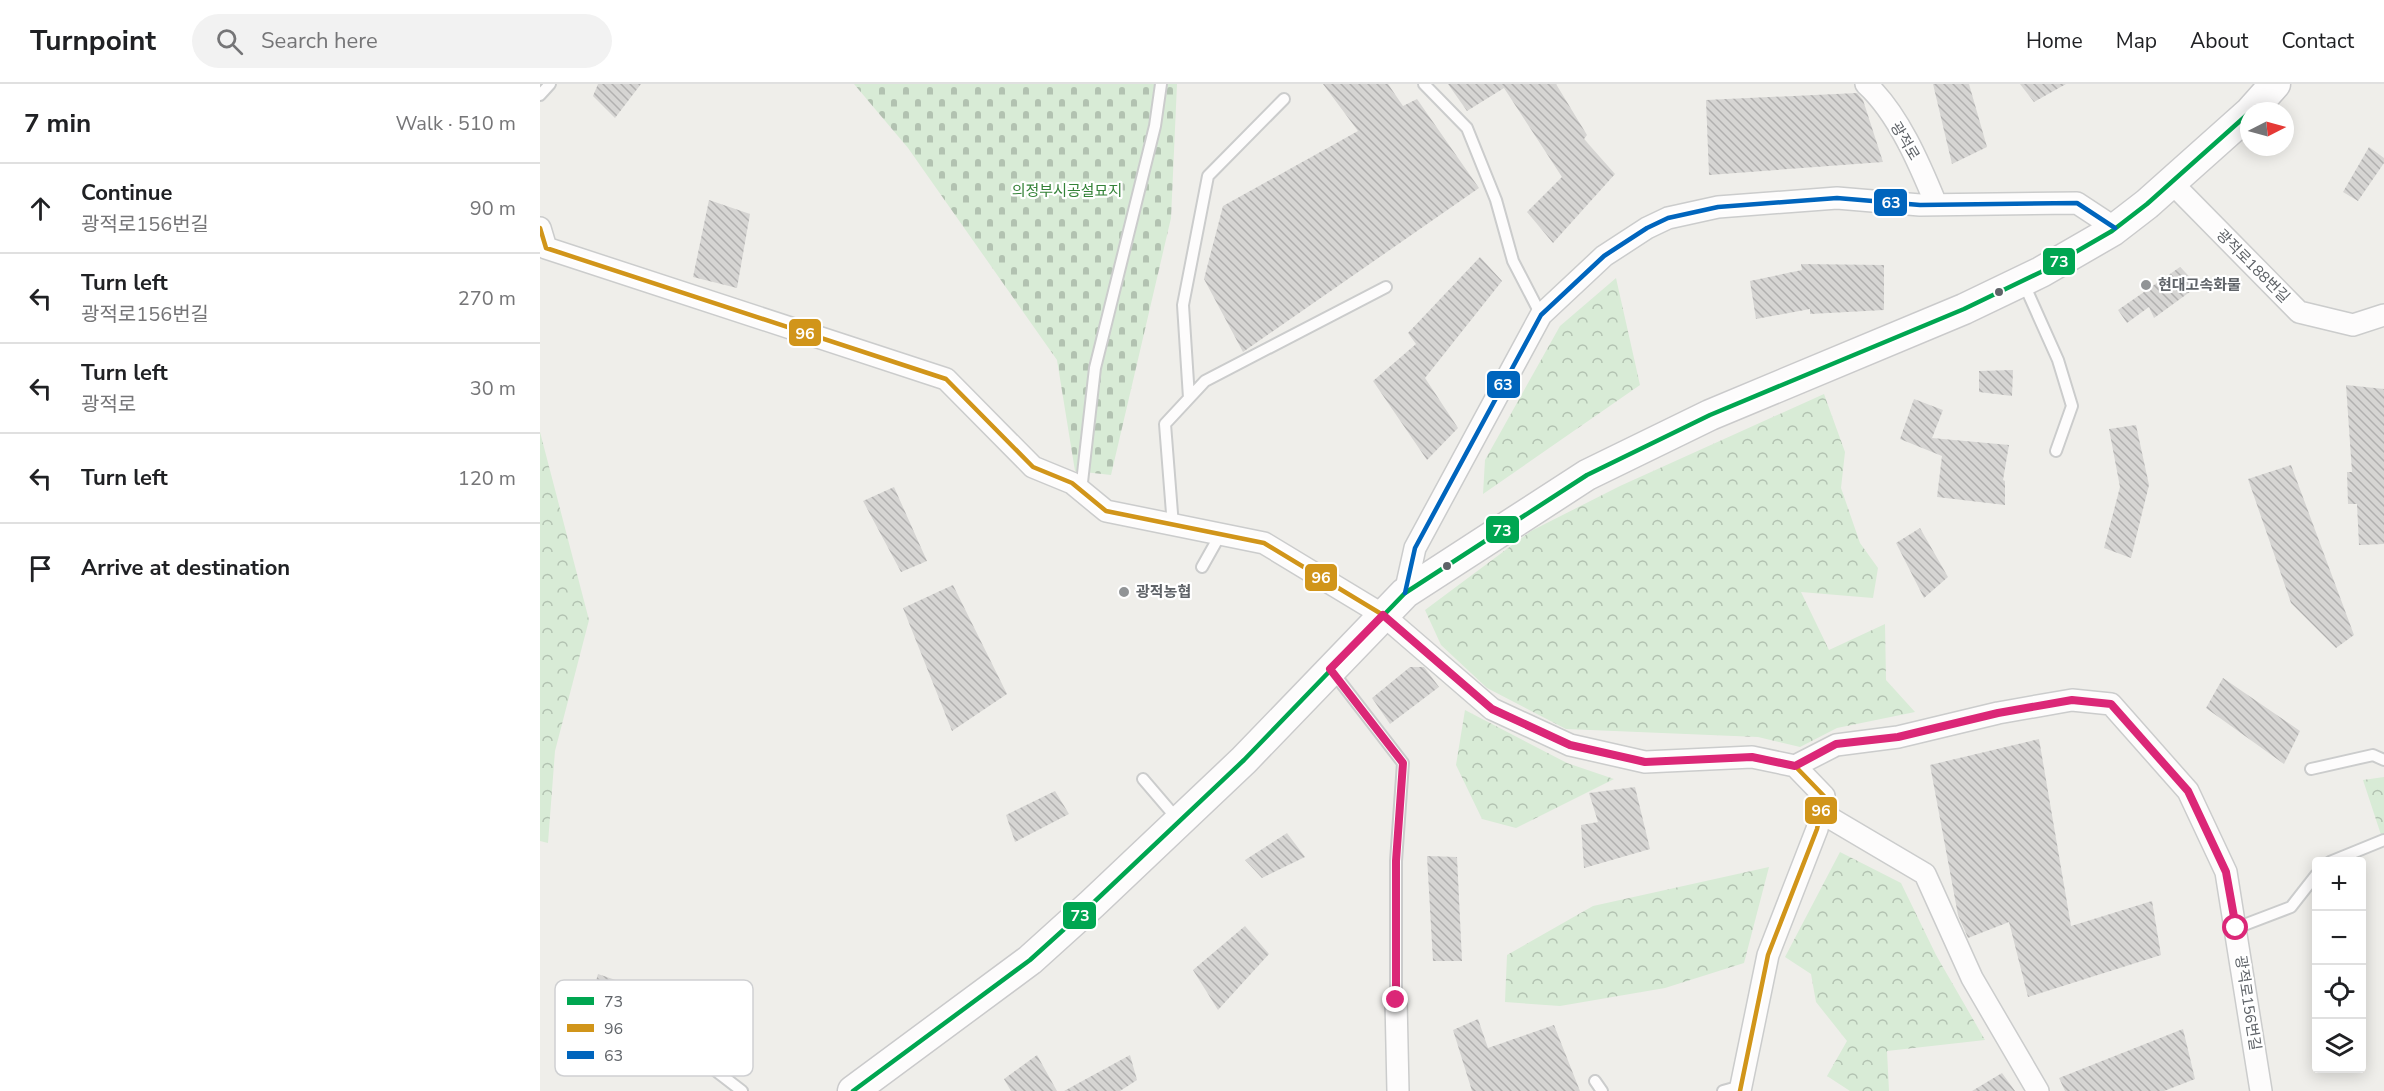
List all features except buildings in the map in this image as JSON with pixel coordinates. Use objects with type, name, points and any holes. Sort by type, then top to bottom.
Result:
[{"type":"main road","points":[[2259,102],[2275,84]]},
{"type":"main road","points":[[853,1091],[1030,960],[1244,760],[1405,593],[1587,475],[1710,415],[1964,309],[2023,281],[2115,228],[2240,121]]},
{"type":"street","name":"광적로","points":[[1866,84],[1876,93],[1916,158],[1936,204]]},
{"type":"street","name":"광적로188번길","points":[[2171,182],[2299,312],[2353,325],[2384,315]]},
{"type":"street","points":[[1405,593],[1415,548],[1541,315],[1604,256],[1647,228],[1668,218],[1718,207],[1837,198],[1920,205],[2078,203],[2115,228]]},
{"type":"street","points":[[540,228],[546,248],[946,379],[1033,467],[1072,483],[1106,511],[1264,543],[1383,615],[1492,709],[1570,745],[1645,762],[1752,757],[1795,766],[1824,796],[1817,829],[1768,955],[1735,1089]]},
{"type":"street","name":"광적로156번길","points":[[1795,766],[1836,744],[1898,737],[1998,713],[2072,700],[2111,704],[2188,791],[2226,872],[2261,1091]]},
{"type":"street","points":[[1820,812],[1925,874],[1972,978],[2038,1091]]},
{"type":"street","points":[[1396,1000],[1398,1091]]},
{"type":"lane","points":[[540,95],[550,84]]},
{"type":"lane","points":[[1082,491],[1095,368],[1155,126],[1161,84]]},
{"type":"lane","points":[[1424,84],[1467,128],[1496,200],[1513,261],[1541,315]]},
{"type":"lane","points":[[1189,398],[1182,305],[1208,176],[1284,99]]},
{"type":"lane","points":[[2023,281],[2058,360],[2072,406],[2056,451]]},
{"type":"lane","points":[[1173,526],[1165,424],[1205,381],[1386,287]]},
{"type":"lane","points":[[1202,567],[1220,535]]},
{"type":"lane","points":[[1330,669],[1403,763],[1396,861],[1396,1000]]},
{"type":"lane","points":[[2311,769],[2373,754],[2384,760]]},
{"type":"lane","points":[[1143,779],[1179,821]]},
{"type":"lane","points":[[2340,857],[2384,840]]},
{"type":"lane","points":[[2236,928],[2291,907],[2312,880]]},
{"type":"lane","points":[[723,1076],[742,1091]]},
{"type":"lane","points":[[1595,1081],[1602,1091]]},
{"type":"green space","name":"의정부시공설묘지","points":[[854,84],[1177,84],[1171,218],[1111,475],[1075,471],[1057,360],[908,148]]},
{"type":"green space","points":[[1616,278],[1640,385],[1483,494],[1485,460],[1560,326]]},
{"type":"green space","points":[[1824,394],[1845,452],[1841,488],[1860,543],[1878,568],[1873,598],[1801,592],[1829,650],[1885,624],[1886,680],[1915,712],[1837,728],[1800,747],[1758,737],[1566,729],[1487,688],[1441,645],[1425,610],[1531,531],[1620,486]]},
{"type":"green space","points":[[540,432],[589,620],[555,751],[548,843],[540,841]]},
{"type":"green space","points":[[1465,710],[1567,763],[1614,779],[1516,828],[1482,819],[1456,765]]},
{"type":"green space","points":[[2384,777],[2384,844],[2363,780]]},
{"type":"green space","points":[[1840,852],[1901,883],[1936,955],[1985,1040],[1887,1051],[1889,1091],[1850,1091],[1827,1076],[1847,1041],[1816,1002],[1811,974],[1785,957]]},
{"type":"green space","points":[[1769,867],[1744,963],[1665,988],[1560,1006],[1505,1002],[1507,955],[1593,906]]},
{"type":"transit line","name":"73","points":[[853,1091],[1030,960],[1244,760],[1405,593],[1587,475],[1710,415],[1964,309],[2041,272],[2112,231],[2147,204],[2240,121]]},
{"type":"transit line","name":"63","points":[[1405,593],[1415,548],[1541,315],[1604,256],[1647,228],[1668,218],[1718,207],[1837,198],[1920,205],[2077,203],[2115,228]]},
{"type":"transit line","name":"96","points":[[540,228],[546,248],[946,379],[1033,467],[1072,483],[1106,511],[1264,543],[1383,615],[1492,709],[1570,745],[1645,762],[1752,757],[1795,766],[1824,796],[1817,829],[1768,955],[1740,1091]]},
{"type":"place","name":"현대고속화물","points":[[2146,285]]},
{"type":"place","name":"광적농협","points":[[1124,592]]},
{"type":"route","points":[[1396,1000],[1396,861],[1403,763],[1330,669],[1383,615],[1492,709],[1570,745],[1645,762],[1752,757],[1795,766],[1836,744],[1898,737],[1998,713],[2072,700],[2111,704],[2188,791],[2226,872],[2236,928]]}]
